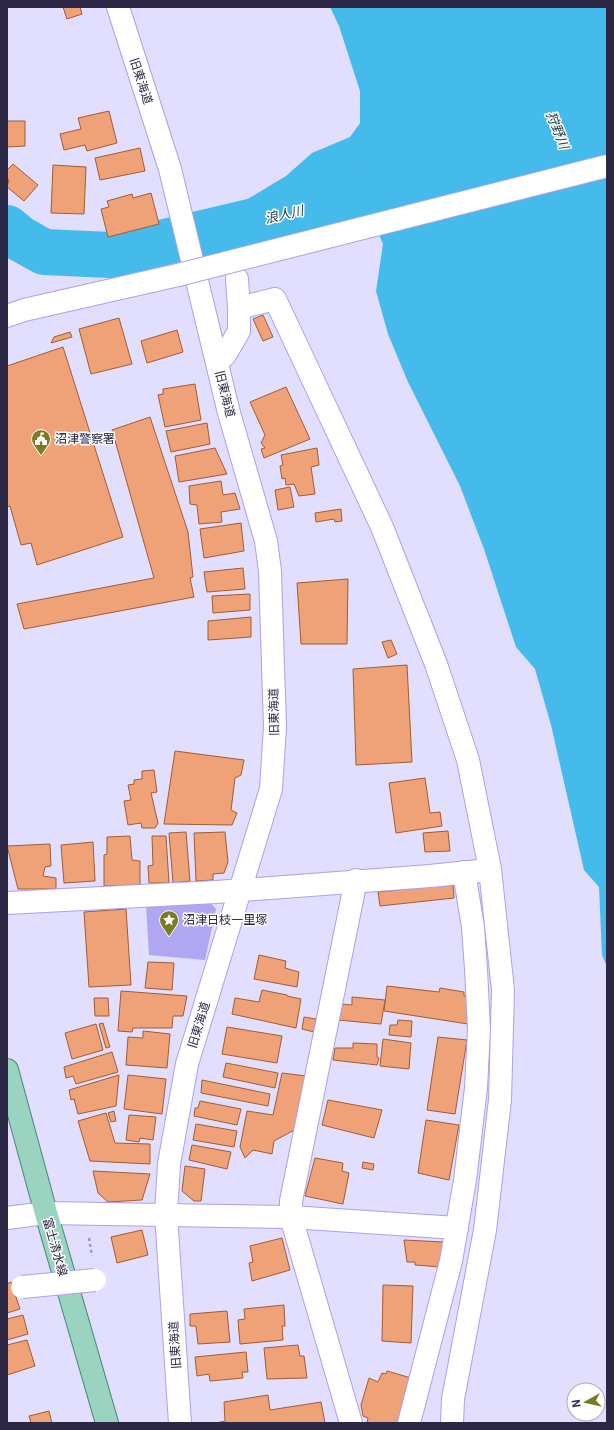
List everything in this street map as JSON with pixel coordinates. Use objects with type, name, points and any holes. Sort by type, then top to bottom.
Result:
[{"type":"main road","name":"富士清水線","points":[[7,1070],[46,1213],[107,1423]]},
{"type":"street","name":"旧東海道","points":[[118,7],[170,169],[229,413],[266,541],[270,571],[275,727],[271,789],[187,1064],[169,1164],[166,1214],[180,1423]]},
{"type":"street","points":[[7,316],[24,310],[178,275],[607,166]]},
{"type":"street","points":[[216,362],[225,355],[239,331],[237,279]]},
{"type":"street","points":[[239,308],[275,299],[382,527],[436,664],[468,760],[490,869],[503,990],[500,1100],[485,1230],[454,1400],[452,1423]]},
{"type":"street","points":[[7,903],[240,889],[490,869]]},
{"type":"street","points":[[409,1423],[451,1261],[457,1228],[476,1088],[479,1029],[473,928],[464,872]]},
{"type":"street","points":[[351,1423],[291,1217],[291,1201],[356,880]]},
{"type":"street","points":[[7,1218],[46,1213],[166,1214],[291,1217],[457,1228]]},
{"type":"street","points":[[22,1287],[95,1280]]},
{"type":"shaded area","points":[[207,899],[216,909],[205,960],[149,955],[146,904]]},
{"type":"water","name":"狩野川","points":[[330,7],[607,7],[607,967],[602,955],[599,887],[584,870],[551,725],[535,669],[516,647],[484,549],[460,486],[408,382],[388,334],[376,291],[383,244],[370,213],[356,204],[291,200],[284,207],[255,213],[246,200],[286,176],[312,153],[350,137],[360,123],[360,91],[339,26]]},
{"type":"water","points":[[7,206],[41,229],[70,244],[151,229],[158,244],[91,259],[56,261],[7,231]]},
{"type":"building","points":[[63,7],[80,7],[82,14],[67,19]]},
{"type":"building","points":[[109,111],[117,143],[87,151],[85,145],[64,150],[60,134],[81,129],[78,118]]},
{"type":"building","points":[[7,121],[25,121],[25,146],[7,147]]},
{"type":"building","points":[[140,148],[145,171],[100,180],[95,158]]},
{"type":"building","points":[[13,164],[38,185],[24,201],[7,187],[9,180],[7,178],[7,170]]},
{"type":"building","points":[[53,165],[86,167],[84,214],[51,213]]},
{"type":"building","points":[[151,193],[159,224],[108,237],[101,209],[109,207],[107,201],[132,194],[133,198]]},
{"type":"building","points":[[263,315],[273,337],[263,341],[253,319]]},
{"type":"building","points":[[119,318],[132,364],[91,374],[79,329]]},
{"type":"building","points":[[177,330],[183,352],[147,363],[141,341]]},
{"type":"building","points":[[70,332],[72,337],[51,343],[54,337]]},
{"type":"building","points":[[63,347],[123,537],[37,565],[31,543],[21,545],[10,506],[7,507],[7,366]]},
{"type":"building","points":[[195,384],[201,420],[165,427],[158,395],[163,394],[163,389]]},
{"type":"building","points":[[286,387],[310,439],[264,458],[261,449],[265,448],[261,443],[265,435],[250,402]]},
{"type":"building","points":[[150,417],[188,532],[193,577],[190,578],[194,597],[24,629],[17,604],[154,578],[112,430]]},
{"type":"building","points":[[207,423],[210,444],[171,452],[166,431]]},
{"type":"building","points":[[215,448],[227,474],[179,482],[175,456]]},
{"type":"building","points":[[317,448],[319,465],[311,467],[315,494],[299,496],[294,484],[286,485],[285,478],[282,479],[280,466],[283,465],[281,455]]},
{"type":"building","points":[[221,481],[223,495],[235,493],[240,509],[221,512],[222,522],[199,524],[197,505],[190,504],[189,486]]},
{"type":"building","points":[[290,487],[294,507],[278,510],[275,490]]},
{"type":"building","points":[[341,509],[342,521],[335,522],[334,519],[316,522],[315,513]]},
{"type":"building","points":[[241,523],[244,551],[204,558],[200,529]]},
{"type":"building","points":[[243,568],[245,589],[207,592],[204,572]]},
{"type":"building","points":[[348,579],[347,644],[301,644],[297,583]]},
{"type":"building","points":[[250,594],[250,610],[213,613],[212,596]]},
{"type":"building","points":[[251,617],[251,637],[208,640],[208,621]]},
{"type":"building","points":[[391,640],[397,654],[388,658],[382,642]]},
{"type":"building","points":[[407,665],[412,762],[356,765],[353,669]]},
{"type":"building","points":[[175,751],[244,760],[241,775],[235,778],[231,810],[237,813],[232,825],[164,824]]},
{"type":"building","points":[[154,770],[157,792],[151,793],[158,823],[155,828],[142,828],[141,823],[128,825],[124,801],[131,800],[128,785],[134,784],[134,780],[142,779],[142,771]]},
{"type":"building","points":[[425,778],[430,813],[440,812],[442,826],[396,833],[389,783]]},
{"type":"building","points":[[448,831],[450,851],[425,852],[423,833]]},
{"type":"building","points":[[186,832],[190,881],[173,883],[169,833]]},
{"type":"building","points":[[225,832],[228,862],[224,873],[213,874],[213,880],[196,881],[194,833]]},
{"type":"building","points":[[130,836],[132,860],[140,861],[140,885],[104,886],[104,855],[107,854],[107,837]]},
{"type":"building","points":[[152,836],[166,836],[169,883],[149,883],[148,866],[153,865]]},
{"type":"building","points":[[93,842],[95,881],[64,883],[61,845]]},
{"type":"building","points":[[50,844],[51,866],[45,867],[43,876],[56,878],[56,889],[18,889],[7,846]]},
{"type":"building","points":[[453,884],[454,898],[380,906],[378,892]]},
{"type":"building","points":[[126,909],[131,985],[89,987],[84,912]]},
{"type":"building","points":[[259,955],[286,961],[285,968],[299,972],[297,987],[254,979]]},
{"type":"building","points":[[148,962],[174,963],[172,990],[145,988]]},
{"type":"building","points":[[387,986],[439,992],[440,988],[464,992],[464,996],[467,997],[468,1024],[384,1011]]},
{"type":"building","points":[[262,990],[301,999],[296,1028],[232,1014],[235,998],[259,1002]]},
{"type":"building","points":[[121,991],[187,996],[183,1016],[173,1016],[172,1028],[133,1028],[132,1032],[118,1031]]},
{"type":"building","points":[[352,997],[385,1000],[381,1024],[338,1020],[340,1004],[352,1005]]},
{"type":"building","points":[[94,998],[108,998],[109,1016],[95,1016]]},
{"type":"building","points":[[304,1017],[316,1019],[314,1032],[302,1029]]},
{"type":"building","points":[[398,1020],[412,1021],[411,1037],[389,1035],[390,1025],[397,1025]]},
{"type":"building","points":[[103,1023],[110,1047],[106,1048],[99,1024]]},
{"type":"building","points":[[96,1024],[103,1050],[72,1059],[65,1033]]},
{"type":"building","points":[[227,1027],[282,1036],[277,1063],[222,1054]]},
{"type":"building","points":[[143,1031],[170,1034],[167,1068],[126,1065],[128,1037],[143,1038]]},
{"type":"building","points":[[438,1037],[467,1040],[455,1114],[427,1110]]},
{"type":"building","points":[[383,1039],[411,1043],[409,1069],[380,1066]]},
{"type":"building","points":[[353,1043],[377,1044],[377,1057],[379,1058],[377,1065],[333,1060],[335,1048],[353,1048]]},
{"type":"building","points":[[112,1052],[118,1072],[76,1084],[73,1076],[66,1078],[64,1067]]},
{"type":"building","points":[[226,1063],[278,1073],[275,1088],[223,1077]]},
{"type":"building","points":[[282,1073],[306,1076],[296,1129],[274,1141],[272,1154],[253,1150],[245,1158],[240,1147],[247,1111],[273,1115]]},
{"type":"building","points":[[119,1075],[116,1106],[78,1114],[74,1099],[71,1100],[69,1090]]},
{"type":"building","points":[[128,1075],[166,1079],[162,1114],[124,1109]]},
{"type":"building","points":[[202,1080],[270,1094],[268,1106],[201,1093]]},
{"type":"building","points":[[328,1100],[382,1110],[374,1138],[322,1125]]},
{"type":"building","points":[[200,1101],[241,1109],[237,1125],[194,1116],[195,1108],[198,1108]]},
{"type":"building","points":[[114,1111],[116,1121],[111,1122],[108,1113]]},
{"type":"building","points":[[106,1113],[115,1143],[150,1144],[150,1164],[90,1161],[78,1121]]},
{"type":"building","points":[[129,1115],[156,1117],[153,1140],[140,1138],[139,1142],[126,1140]]},
{"type":"building","points":[[426,1120],[459,1125],[449,1180],[418,1173]]},
{"type":"building","points":[[196,1124],[237,1131],[234,1147],[193,1140]]},
{"type":"building","points":[[192,1145],[231,1152],[227,1169],[189,1160]]},
{"type":"building","points":[[315,1158],[343,1163],[342,1171],[349,1173],[343,1204],[305,1196]]},
{"type":"building","points":[[363,1162],[374,1164],[373,1170],[362,1168]]},
{"type":"building","points":[[185,1166],[205,1169],[201,1201],[194,1201],[182,1191]]},
{"type":"building","points":[[93,1171],[150,1174],[142,1200],[108,1202],[98,1193]]},
{"type":"building","points":[[142,1230],[148,1255],[117,1263],[111,1237]]},
{"type":"building","points":[[282,1238],[290,1270],[252,1281],[249,1263],[253,1262],[250,1246]]},
{"type":"building","points":[[404,1240],[443,1242],[441,1267],[415,1265],[415,1262],[407,1262]]},
{"type":"building","points":[[11,1282],[20,1309],[7,1313],[7,1284]]},
{"type":"building","points":[[383,1285],[413,1286],[411,1343],[382,1341]]},
{"type":"building","points":[[284,1305],[285,1326],[282,1326],[283,1340],[240,1344],[238,1320],[245,1319],[244,1309]]},
{"type":"building","points":[[227,1311],[230,1342],[198,1344],[196,1326],[190,1326],[190,1314]]},
{"type":"building","points":[[23,1315],[28,1334],[7,1340],[7,1319]]},
{"type":"building","points":[[27,1340],[35,1366],[7,1375],[7,1345]]},
{"type":"building","points":[[298,1345],[300,1356],[304,1356],[307,1378],[267,1379],[264,1348]]},
{"type":"building","points":[[246,1352],[248,1372],[242,1372],[243,1378],[210,1381],[209,1374],[197,1376],[195,1357]]},
{"type":"building","points":[[387,1371],[411,1378],[398,1423],[367,1423],[368,1418],[363,1416],[361,1405],[369,1378],[378,1382],[382,1373],[386,1374]]},
{"type":"building","points":[[268,1395],[270,1410],[321,1402],[325,1423],[216,1423],[225,1421],[224,1402]]},
{"type":"building","points":[[49,1411],[52,1423],[31,1423],[29,1416]]},
{"type":"waterway","name":"浪人川","points":[[7,228],[19,238],[44,252],[110,255],[394,188]]},
{"type":"place","name":"沼津警察署","points":[[41,456]]},
{"type":"place","name":"沼津日枝一里塚","points":[[169,937]]}]
